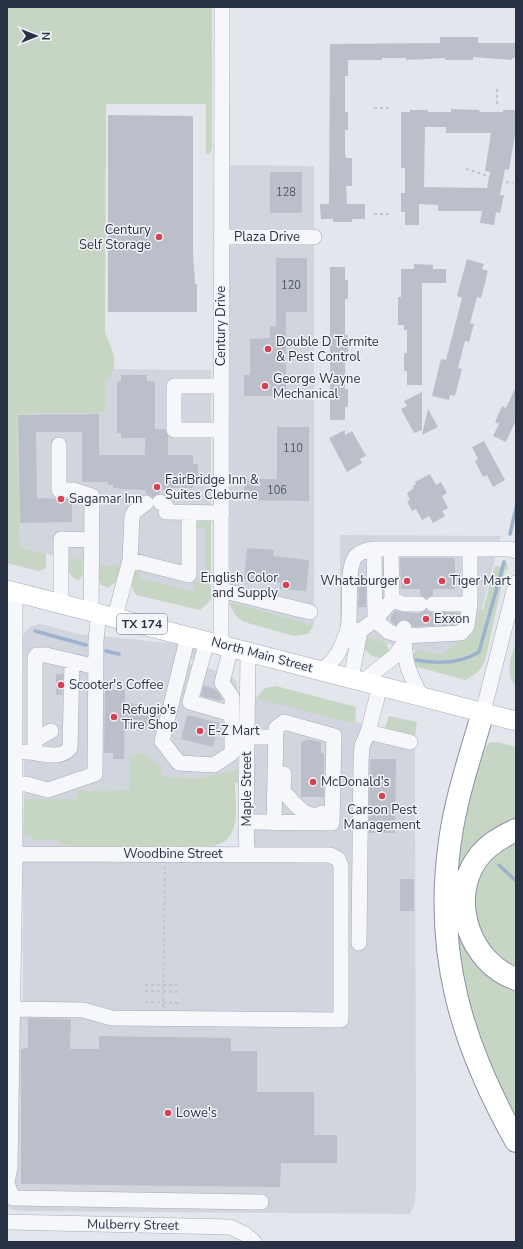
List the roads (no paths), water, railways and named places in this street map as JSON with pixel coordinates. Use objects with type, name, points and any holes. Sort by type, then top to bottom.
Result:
[{"type":"highway","points":[[483,712],[455,813],[450,839],[444,899],[445,929],[453,989],[472,1051],[498,1110],[516,1141]]},
{"type":"highway","points":[[516,830],[497,839],[476,860],[465,891],[464,910],[476,946],[485,959],[496,969],[516,979]]},
{"type":"main road","name":"North Main Street","points":[[11,591],[516,720]]},
{"type":"street","name":"Century Drive","points":[[222,7],[221,590],[227,646]]},
{"type":"street","name":"Plaza Drive","points":[[221,236],[314,237]]},
{"type":"street","points":[[221,386],[174,386],[174,430],[222,430]]},
{"type":"street","points":[[15,784],[26,784],[48,790],[95,774],[96,667],[102,614],[91,540],[92,496],[74,490],[59,490],[59,445]]},
{"type":"street","points":[[102,614],[130,560],[132,517],[134,512],[153,502],[166,506],[166,512],[222,513]]},
{"type":"street","points":[[130,560],[189,575],[189,512]]},
{"type":"street","points":[[61,603],[61,539],[91,540]]},
{"type":"street","points":[[391,549],[400,605]]},
{"type":"street","points":[[374,550],[375,620],[389,632],[404,636],[464,631],[467,626],[470,604],[470,549]]},
{"type":"street","points":[[359,943],[361,761],[362,746],[368,732],[365,682],[351,617],[352,564],[356,556],[364,550],[516,550]]},
{"type":"street","points":[[483,712],[516,583]]},
{"type":"street","points":[[221,590],[310,612]]},
{"type":"street","points":[[11,591],[12,754],[15,784],[11,824],[12,1006],[10,1168],[7,1183],[14,1198],[261,1202]]},
{"type":"street","points":[[320,671],[328,666],[336,657],[354,630],[375,620],[400,605],[437,606],[470,604]]},
{"type":"street","points":[[188,636],[162,741],[179,763],[214,765],[232,753],[242,733]]},
{"type":"street","points":[[365,682],[395,656],[404,636]]},
{"type":"street","points":[[404,636],[405,660],[409,674],[421,696]]},
{"type":"street","points":[[227,646],[197,676],[190,702],[232,714]]},
{"type":"street","points":[[222,683],[227,646]]},
{"type":"street","name":"Maple Street","points":[[227,646],[242,733],[247,854]]},
{"type":"street","points":[[72,662],[70,748],[65,753],[60,755],[43,755],[35,746],[36,658],[40,654],[96,667]]},
{"type":"street","points":[[179,672],[222,683],[232,697],[232,714],[242,733],[276,742]]},
{"type":"street","points":[[246,822],[332,823],[334,736],[284,722],[276,728],[274,822]]},
{"type":"street","points":[[12,754],[35,746],[51,731]]},
{"type":"street","points":[[368,732],[410,742]]},
{"type":"street","points":[[276,742],[284,766],[284,791],[309,816],[316,816],[322,812],[326,805],[327,734]]},
{"type":"street","name":"Woodbine Street","points":[[12,863],[247,854],[330,855],[338,859],[340,866],[341,1020],[112,1018],[83,1010],[12,1006]]},
{"type":"street","name":"Mulberry Street","points":[[7,1222],[230,1227],[245,1234],[254,1242]]},
{"type":"waterway","points":[[510,534],[516,508]]},
{"type":"waterway","points":[[416,660],[432,662],[457,661],[479,652],[504,562]]},
{"type":"waterway","points":[[35,631],[86,645]]},
{"type":"waterway","points":[[106,651],[119,654]]},
{"type":"waterway","points":[[499,865],[516,881]]},
{"type":"tunnel","points":[[404,611],[404,628]]},
{"type":"tunnel","points":[[448,611],[448,628]]},
{"type":"place","name":"Century Self Storage","points":[[159,237]]},
{"type":"place","name":"Double D Termite & Pest Control","points":[[268,349]]},
{"type":"place","name":"George Wayne Mechanical","points":[[265,386]]},
{"type":"place","name":"FairBridge Inn & Suites Cleburne","points":[[157,487]]},
{"type":"place","name":"Sagamar Inn","points":[[61,499]]},
{"type":"place","name":"Whataburger","points":[[407,581]]},
{"type":"place","name":"Tiger Mart","points":[[442,581]]},
{"type":"place","name":"English Color and Supply","points":[[286,585]]},
{"type":"place","name":"Exxon","points":[[426,619]]},
{"type":"place","name":"Scooter's Coffee","points":[[61,685]]},
{"type":"place","name":"Refugio's Tire Shop","points":[[114,717]]},
{"type":"place","name":"E-Z Mart","points":[[200,731]]},
{"type":"place","name":"McDonald's","points":[[313,782]]},
{"type":"place","name":"Carson Pest Management","points":[[382,796]]},
{"type":"place","name":"Lowe's","points":[[168,1113]]}]
